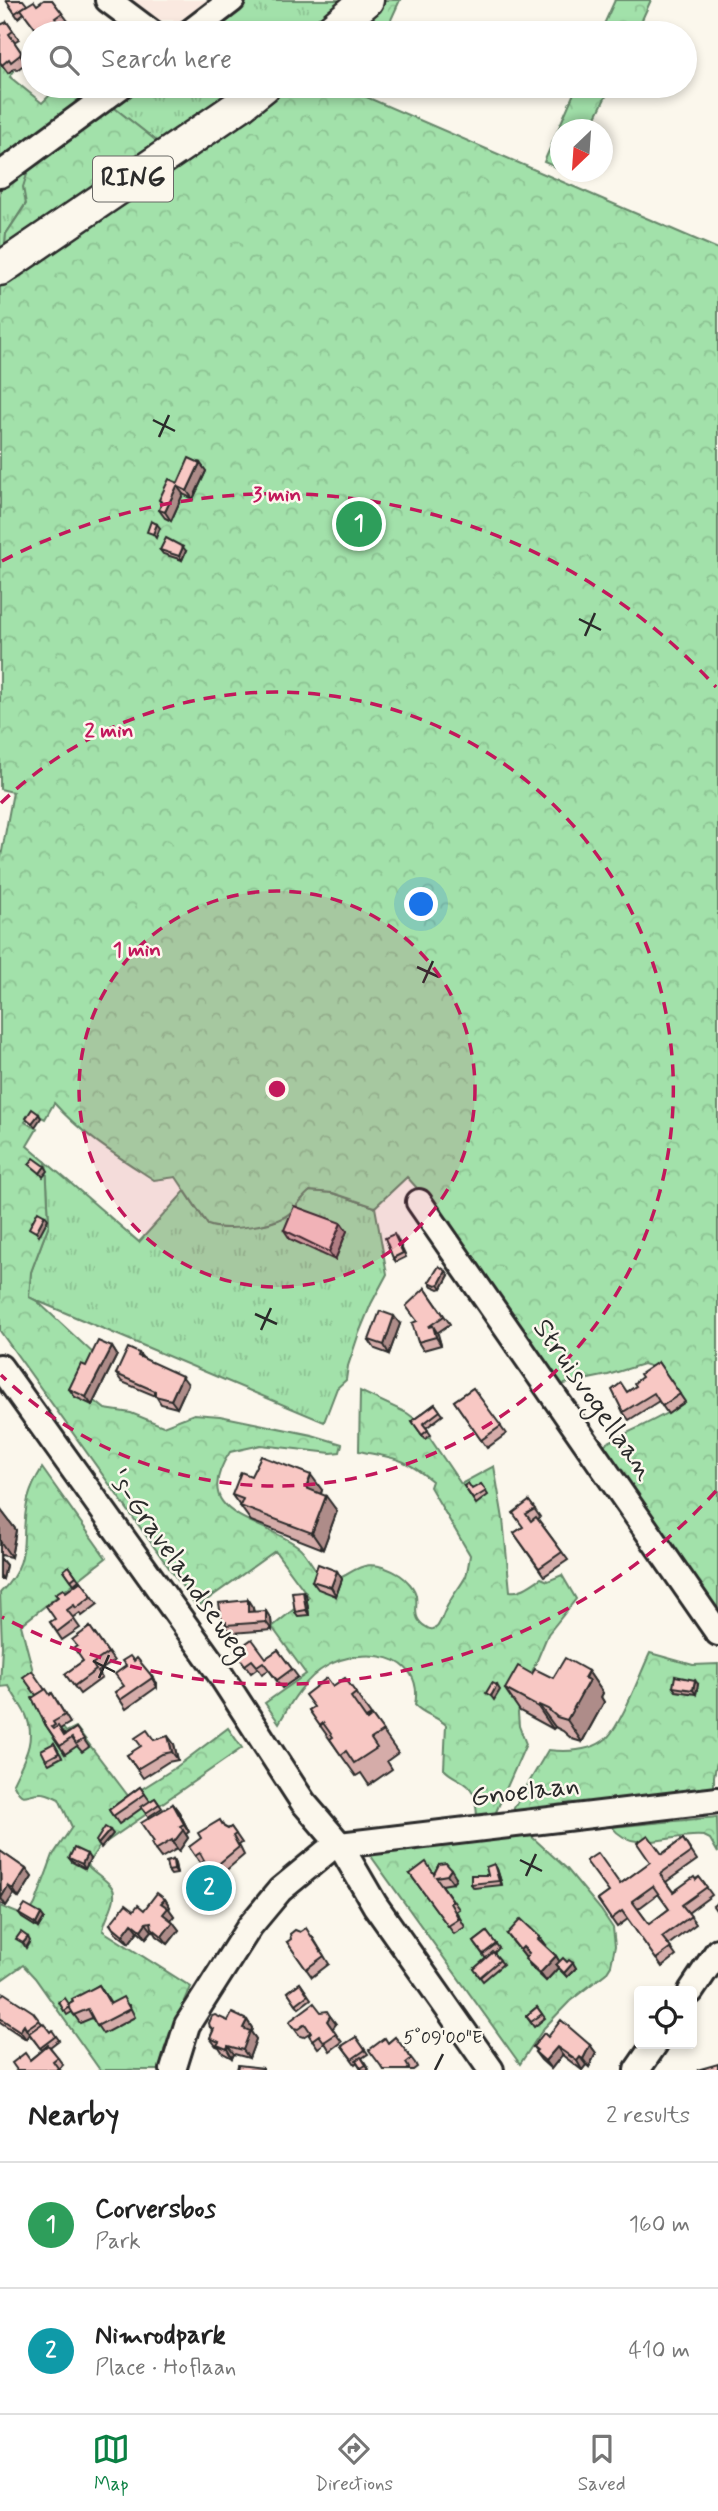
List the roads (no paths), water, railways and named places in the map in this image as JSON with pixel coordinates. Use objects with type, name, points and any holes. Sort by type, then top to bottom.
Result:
[{"type":"main road","points":[[342,21],[366,0]]},
{"type":"main road","name":"RING","points":[[0,270],[249,98]]},
{"type":"street","points":[[108,0],[136,21]]},
{"type":"street","points":[[205,21],[232,0]]},
{"type":"street","points":[[0,175],[105,98]]},
{"type":"street","name":"Struisvogellaan","points":[[419,1202],[718,1633]]},
{"type":"street","name":"'s-Gravelandseweg","points":[[0,1367],[220,1674],[333,1848],[375,1905],[483,2067]]},
{"type":"street","name":"Gnoelaan","points":[[333,1848],[718,1800]]},
{"type":"street","points":[[173,2070],[187,2025],[250,1926],[280,1890],[333,1848]]},
{"type":"street","points":[[694,1986],[718,1951]]},
{"type":"street","points":[[638,2070],[652,2049]]},
{"type":"place","name":"Corversbos","points":[[359,524]]},
{"type":"place","name":"Nimrodpark","points":[[209,1888]]}]
